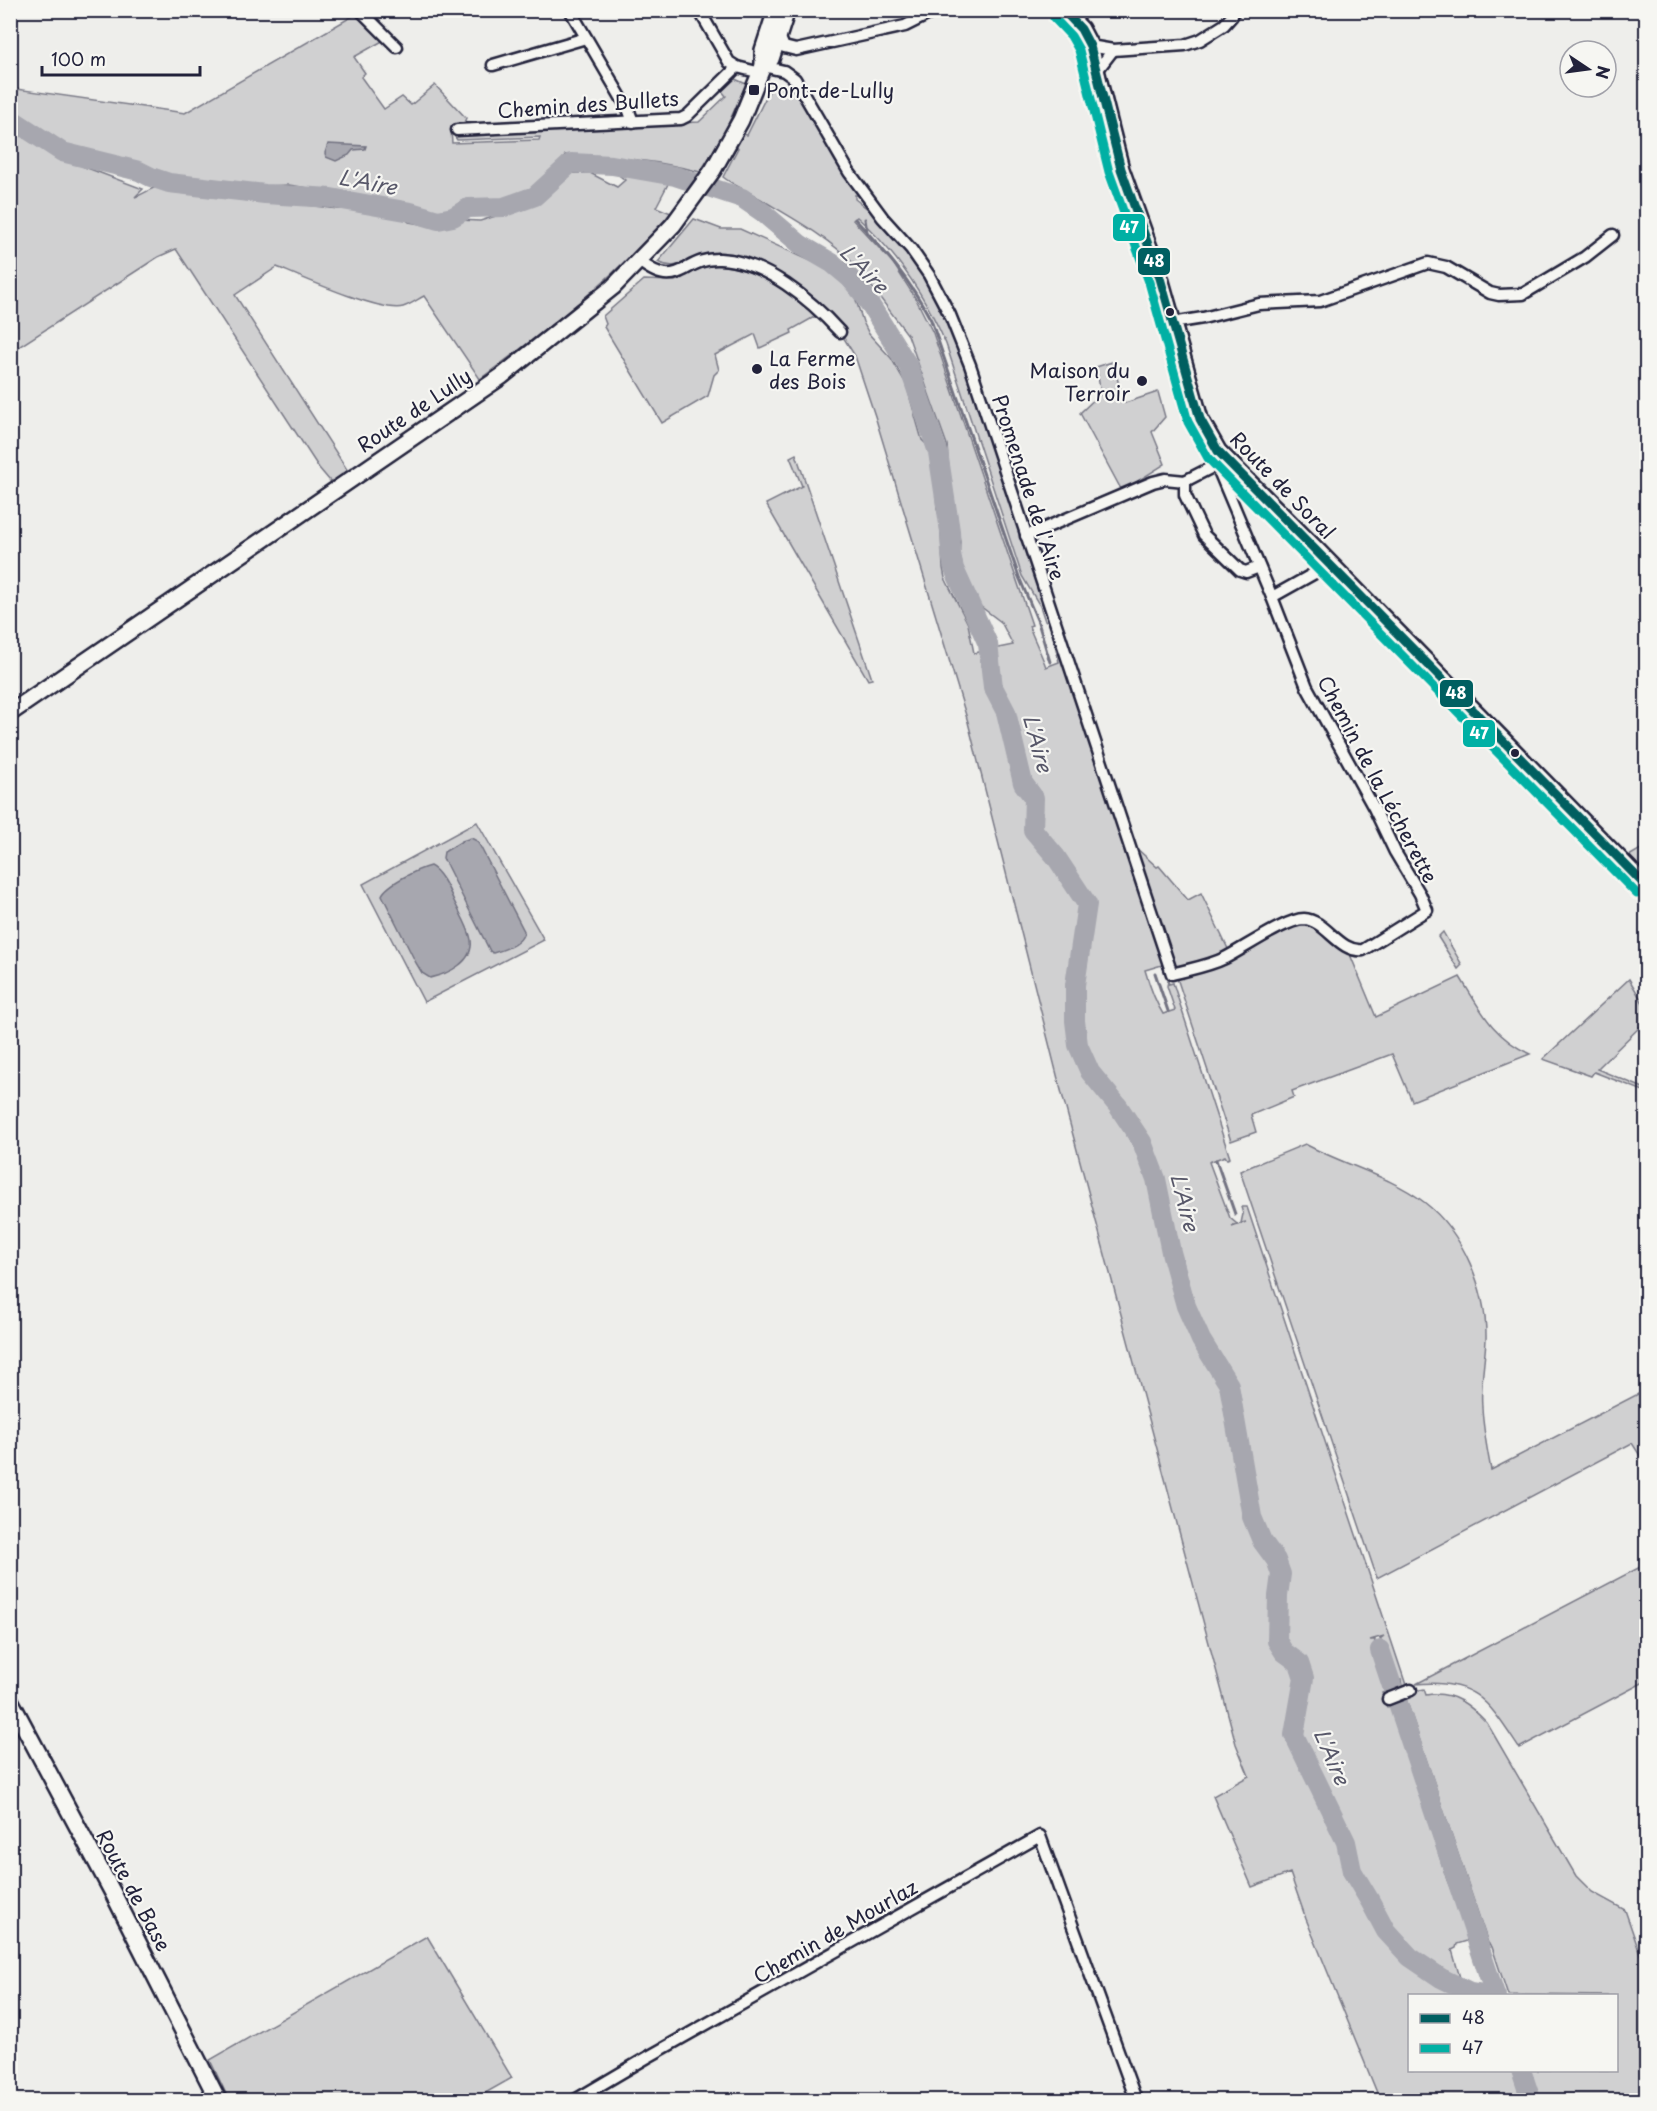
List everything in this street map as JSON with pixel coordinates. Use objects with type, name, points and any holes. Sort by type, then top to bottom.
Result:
[{"type":"main road","name":"Route de Lully","points":[[762,69],[763,50],[776,10]]},
{"type":"main road","name":"Route de Lully","points":[[10,712],[502,376],[591,305],[658,243],[713,170],[748,102],[762,69],[771,59],[787,10]]},
{"type":"main road","name":"Route de Soral","points":[[1063,10],[1081,29],[1090,46],[1124,177],[1157,270],[1200,419],[1221,463],[1330,564],[1647,886]]},
{"type":"main road","name":"Route de Base","points":[[10,1700],[114,1895],[218,2100]]},
{"type":"street","points":[[570,10],[629,111],[633,122]]},
{"type":"street","points":[[699,10],[729,62],[737,66]]},
{"type":"street","points":[[779,36],[784,47],[796,50],[905,26],[937,10]]},
{"type":"street","points":[[1090,46],[1113,50],[1185,45],[1200,40],[1224,25],[1232,16],[1233,10]]},
{"type":"street","points":[[360,11],[398,47]]},
{"type":"street","points":[[493,66],[586,38]]},
{"type":"street","points":[[1096,72],[1113,50]]},
{"type":"street","name":"Promenade de l'Aire","points":[[737,66],[783,71],[795,79],[849,172],[911,249],[936,286],[950,315],[970,365],[1172,974]]},
{"type":"street","name":"Chemin des Bullets","points":[[457,130],[684,118],[737,66]]},
{"type":"street","points":[[1172,323],[1259,304],[1320,301],[1428,263],[1446,267],[1490,293],[1523,294],[1585,257],[1613,235]]},
{"type":"street","points":[[639,261],[652,270],[670,275],[712,259],[744,264],[788,286],[824,314],[840,332]]},
{"type":"street","points":[[1026,536],[1153,482],[1165,479],[1185,481],[1221,463]]},
{"type":"street","name":"Chemin de la Lécherette","points":[[1172,974],[1223,959],[1296,920],[1312,921],[1348,948],[1364,950],[1426,910],[1420,894],[1395,852],[1380,819],[1307,687],[1259,567],[1221,463]]},
{"type":"street","points":[[1185,481],[1185,495],[1204,535],[1240,570],[1246,572],[1259,567]]},
{"type":"street","points":[[1272,597],[1330,564]]},
{"type":"street","points":[[1388,1699],[1407,1692]]},
{"type":"street","name":"Chemin de Mourlaz","points":[[575,2100],[1040,1836],[1136,2100]]},
{"type":"shaded area","points":[[358,13],[386,39],[354,57],[365,73],[361,77],[384,109],[402,97],[411,105],[435,85],[466,118],[461,127],[451,130],[452,143],[539,140],[540,137],[457,140],[455,137],[458,133],[699,122],[726,96],[722,91],[735,79],[746,84],[726,129],[747,135],[773,83],[791,92],[787,82],[790,78],[859,192],[859,196],[855,195],[855,199],[883,221],[922,269],[956,336],[1051,618],[1045,621],[1040,606],[1022,576],[946,344],[938,326],[909,276],[885,245],[857,217],[853,220],[893,263],[916,299],[933,333],[1032,625],[1029,626],[1046,667],[1059,662],[1053,636],[1056,635],[1167,967],[1163,968],[1162,965],[1145,970],[1163,1014],[1175,1010],[1167,986],[1168,981],[1169,984],[1173,983],[1230,1158],[1227,1159],[1225,1156],[1209,1162],[1230,1218],[1237,1224],[1232,1227],[1246,1222],[1241,1223],[1243,1214],[1241,1207],[1247,1207],[1406,1685],[1402,1686],[1401,1680],[1397,1681],[1386,1645],[1380,1639],[1384,1636],[1370,1640],[1375,1640],[1374,1650],[1387,1685],[1383,1686],[1385,1692],[1382,1693],[1387,1708],[1392,1707],[1447,1880],[1466,1927],[1467,1941],[1457,1944],[1452,1950],[1465,1994],[1408,1994],[1408,2072],[1618,2072],[1618,1994],[1508,1994],[1492,1947],[1488,1943],[1404,1693],[1424,1689],[1426,1695],[1445,1695],[1461,1701],[1487,1723],[1576,1876],[1592,1892],[1625,1910],[1646,1971],[1646,2100],[1380,2100],[1306,1919],[1290,1873],[1252,1887],[1213,1796],[1249,1776],[1236,1744],[1058,1079],[968,722],[855,356],[840,332],[842,328],[831,316],[809,295],[773,272],[719,254],[704,255],[672,266],[658,262],[694,219],[721,229],[740,229],[822,266],[839,279],[855,297],[869,334],[891,358],[906,384],[922,440],[926,444],[934,466],[945,578],[968,624],[974,653],[1013,645],[1001,622],[980,606],[961,563],[956,512],[950,487],[947,445],[908,335],[857,267],[835,247],[810,229],[723,177],[738,148],[716,147],[700,172],[633,159],[565,155],[556,171],[541,186],[527,194],[499,204],[467,205],[432,214],[335,192],[289,185],[263,186],[161,174],[140,164],[63,148],[11,111],[10,88],[185,113]]},
{"type":"shaded area","points":[[10,125],[34,139],[50,154],[143,189],[135,197],[159,186],[165,190],[196,191],[338,209],[365,208],[403,217],[409,222],[437,227],[454,224],[459,220],[480,221],[522,208],[547,194],[549,188],[573,173],[590,173],[617,187],[625,180],[616,173],[621,169],[665,179],[668,184],[656,207],[671,213],[628,259],[604,280],[531,341],[480,379],[424,296],[403,307],[377,305],[277,267],[235,295],[348,471],[334,481],[330,481],[319,468],[176,249],[158,257],[11,352]]},
{"type":"shaded area","points":[[328,144],[366,146],[365,149],[353,150],[349,155],[336,161],[326,157]]},
{"type":"shaded area","points":[[711,265],[726,266],[754,274],[781,288],[816,316],[791,330],[792,333],[760,348],[755,334],[715,355],[719,370],[714,375],[708,396],[662,423],[604,327],[606,324],[603,316],[644,280],[675,281]]},
{"type":"shaded area","points":[[1112,362],[1125,403],[1158,392],[1165,417],[1152,432],[1165,464],[1122,491],[1080,413],[1101,393],[1096,367]]},
{"type":"shaded area","points":[[796,454],[872,679],[868,680],[766,504],[802,486],[790,457]]},
{"type":"shaded area","points":[[477,822],[544,940],[424,1002],[363,884]]},
{"type":"shaded area","points":[[471,838],[480,846],[524,931],[517,942],[493,953],[443,858],[444,852]]},
{"type":"shaded area","points":[[1133,845],[1157,867],[1159,866],[1188,900],[1201,893],[1232,957],[1295,925],[1303,923],[1314,926],[1349,952],[1376,1017],[1460,977],[1497,1031],[1506,1040],[1530,1054],[1412,1101],[1392,1054],[1292,1091],[1294,1097],[1251,1115],[1256,1132],[1231,1141]]},
{"type":"shaded area","points":[[1646,846],[1646,877],[1627,857]]},
{"type":"shaded area","points":[[430,866],[438,872],[447,886],[470,935],[471,948],[464,961],[458,966],[430,978],[422,973],[416,963],[382,895],[396,882]]},
{"type":"shaded area","points":[[1443,932],[1462,965],[1458,969],[1438,937]]},
{"type":"shaded area","points":[[1629,979],[1646,1008],[1646,1021],[1597,1069],[1646,1089],[1646,1092],[1594,1072],[1591,1076],[1543,1059]]},
{"type":"shaded area","points":[[1305,1144],[1411,1193],[1438,1214],[1461,1246],[1477,1282],[1485,1320],[1482,1398],[1484,1431],[1491,1470],[1642,1392],[1646,1399],[1646,1465],[1632,1443],[1377,1578],[1240,1171]]},
{"type":"shaded area","points":[[1646,1564],[1646,1681],[1519,1748],[1499,1718],[1479,1697],[1453,1685],[1416,1684]]},
{"type":"shaded area","points":[[427,1936],[512,2078],[473,2100],[229,2100],[210,2060]]},
{"type":"waterway","name":"L'Aire","points":[[10,118],[62,152],[139,171],[169,183],[265,194],[331,198],[411,212],[438,220],[453,217],[468,208],[504,207],[535,196],[571,163],[612,165],[675,176],[742,198],[801,245],[832,263],[850,278],[864,295],[909,367],[938,452],[954,569],[988,644],[993,687],[1006,712],[1023,783],[1034,798],[1033,830],[1056,857],[1087,904],[1075,985],[1078,1045],[1090,1072],[1118,1106],[1142,1142],[1156,1179],[1171,1252],[1186,1306],[1201,1340],[1229,1385],[1252,1517],[1262,1541],[1276,1560],[1281,1574],[1277,1641],[1284,1652],[1299,1663],[1304,1678],[1294,1735],[1346,1842],[1352,1871],[1386,1931],[1410,1957],[1441,1978],[1470,1992],[1483,1994]]},
{"type":"waterway","points":[[855,219],[896,266],[931,320],[1019,577],[1038,622],[1050,662]]},
{"type":"waterway","points":[[865,219],[867,232]]},
{"type":"waterway","points":[[1155,973],[1168,1011]]},
{"type":"waterway","points":[[1216,1160],[1235,1214]]},
{"type":"waterway","points":[[1380,1650],[1495,1994]]},
{"type":"waterway","name":"L'Aire","points":[[1522,2072],[1531,2100]]},
{"type":"transit line","name":"48","points":[[1063,10],[1081,29],[1090,46],[1121,169],[1160,278],[1200,419],[1218,451],[1646,886]]},
{"type":"transit line","name":"47","points":[[1054,18],[1071,36],[1079,50],[1109,172],[1149,282],[1188,422],[1208,458],[1637,894]]},
{"type":"place","name":"Pont-de-Lully","points":[[754,90]]},
{"type":"place","name":"La Ferme des Bois","points":[[757,369]]},
{"type":"place","name":"Maison du Terroir","points":[[1142,381]]}]
